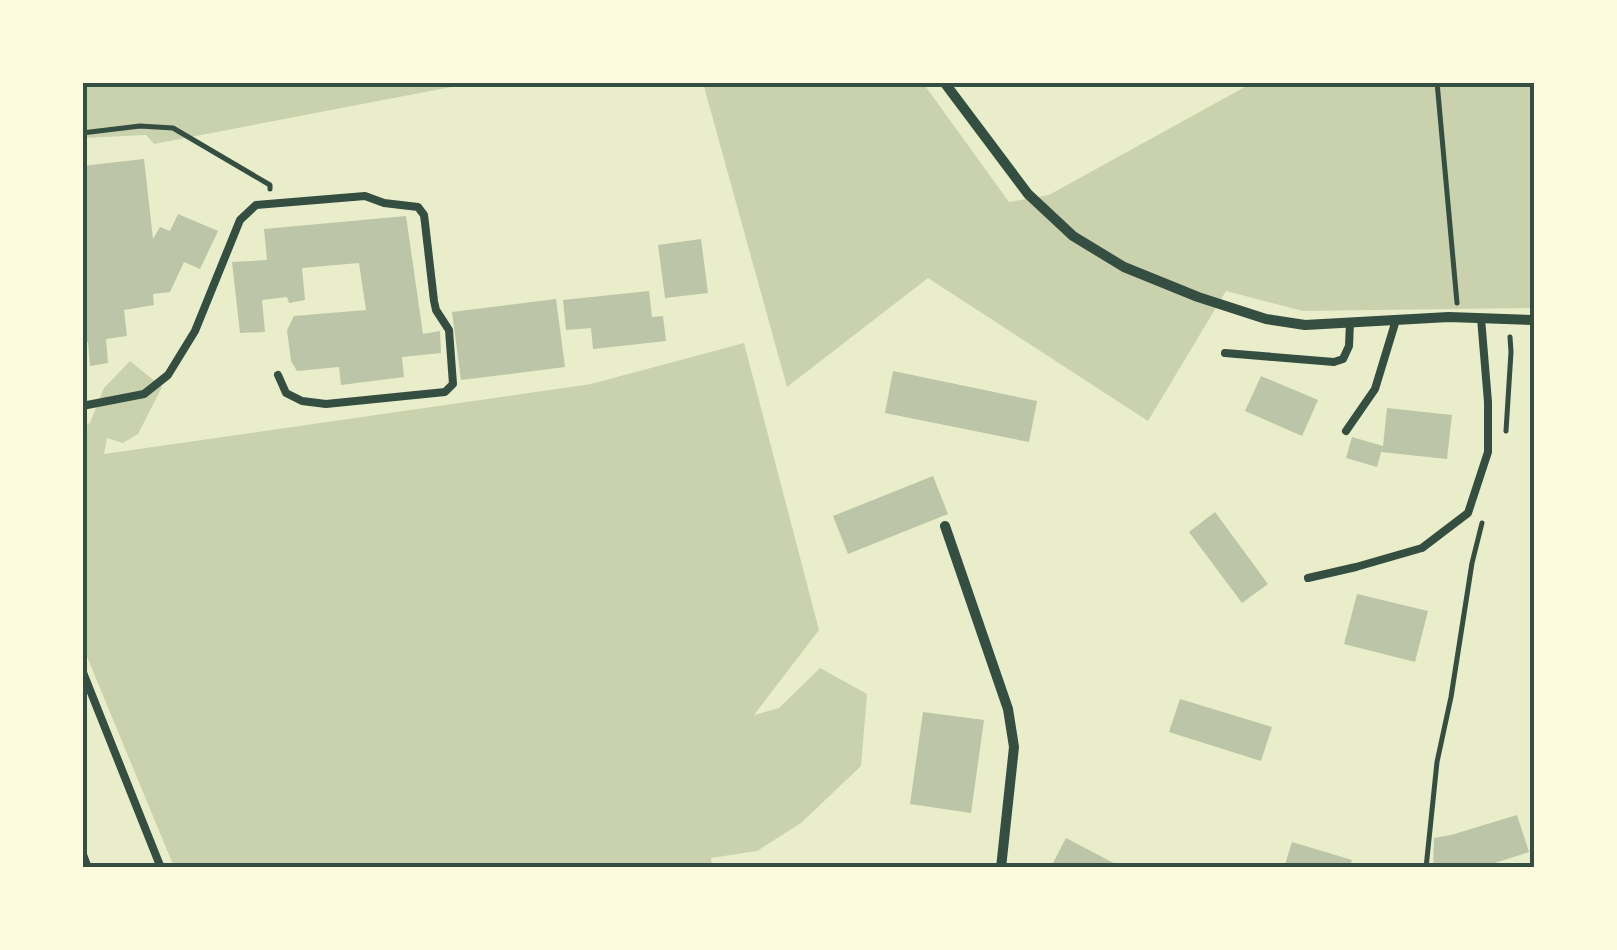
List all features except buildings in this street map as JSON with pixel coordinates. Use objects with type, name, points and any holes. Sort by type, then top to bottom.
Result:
[{"type":"street","points":[[944,82],[1028,194],[1073,236],[1124,266],[1198,297],[1266,319],[1305,325],[1481,318],[1534,320]]},
{"type":"street","points":[[944,526],[1008,709],[1014,747],[1001,868]]},
{"type":"lane","points":[[82,406],[144,394],[168,375],[195,331],[240,220],[256,205],[365,196],[421,210],[426,223],[436,310],[449,330],[454,384],[445,392],[326,404],[302,401],[286,392],[278,376]]},
{"type":"lane","points":[[1308,578],[1422,548],[1468,513],[1488,452],[1481,318]]},
{"type":"lane","points":[[1346,431],[1375,388],[1396,320]]},
{"type":"lane","points":[[1224,354],[1334,362],[1343,359],[1350,322]]},
{"type":"lane","points":[[82,670],[161,868]]},
{"type":"lane","points":[[82,852],[88,868]]},
{"type":"path","points":[[1437,82],[1456,287]]},
{"type":"path","points":[[82,133],[140,126],[174,128],[270,185],[271,204]]},
{"type":"path","points":[[1502,448],[1507,429],[1512,352],[1509,319]]},
{"type":"path","points":[[1426,868],[1437,762],[1482,524]]},
{"type":"green space","points":[[83,83],[472,83],[154,144],[146,135],[83,138]]},
{"type":"green space","points":[[703,83],[923,83],[1009,202],[1049,195],[1252,83],[1534,83],[1534,308],[1303,311],[1226,291],[1148,421],[928,278],[787,387]]},
{"type":"green space","points":[[744,343],[819,630],[754,715],[779,708],[820,668],[867,694],[861,766],[801,823],[757,851],[711,858],[712,867],[174,867],[83,647],[83,427],[90,423],[104,388],[130,361],[162,387],[138,434],[123,443],[107,438],[104,454],[591,384]]}]
